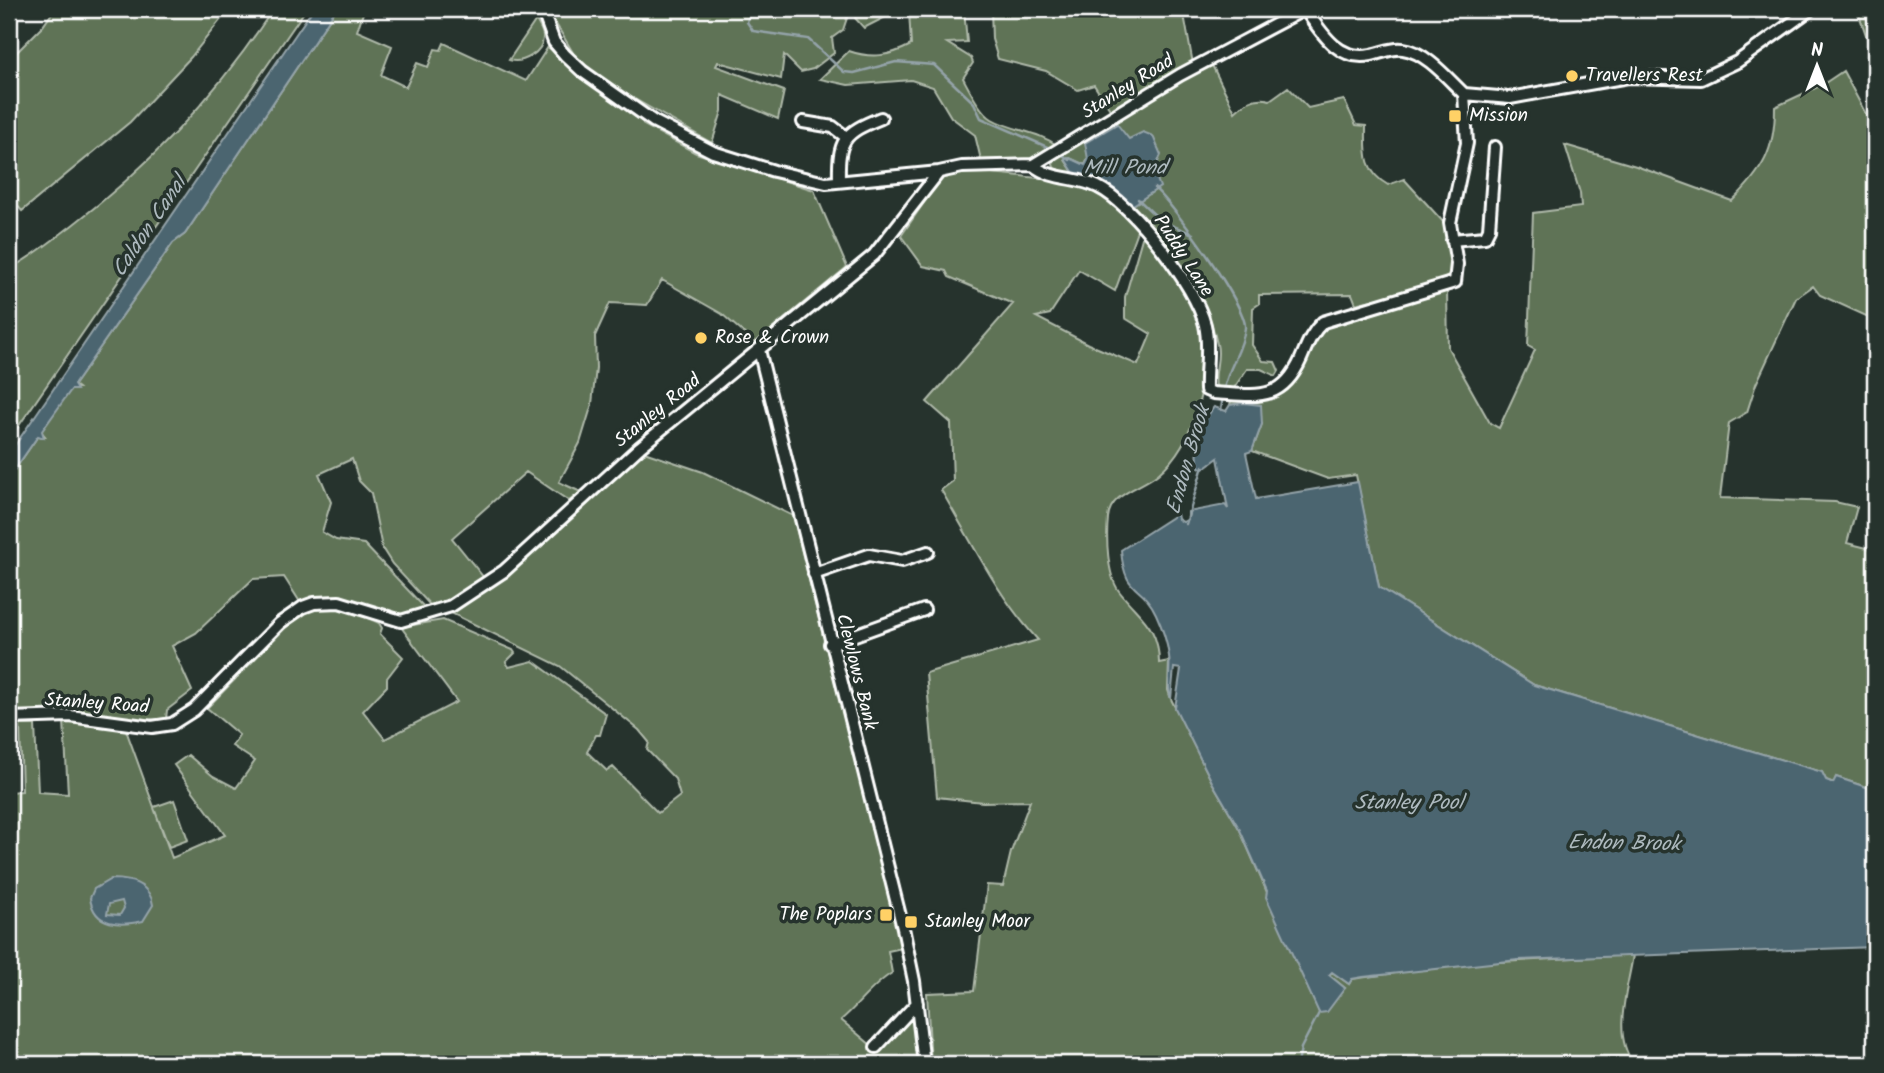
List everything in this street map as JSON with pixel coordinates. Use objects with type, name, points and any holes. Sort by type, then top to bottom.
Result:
[{"type":"street","points":[[541,9],[554,42],[582,71],[653,121],[713,152],[774,171],[826,183],[939,172]]},
{"type":"street","points":[[1305,9],[1325,39],[1338,50],[1368,56],[1394,49],[1416,52],[1464,94],[1510,98],[1628,77],[1701,79],[1737,62],[1811,9]]},
{"type":"street","name":"Stanley Road","points":[[9,718],[70,716],[152,727],[172,724],[194,710],[281,623],[303,607],[314,603],[339,602],[401,621],[451,606],[504,571],[640,447],[874,255],[939,172],[962,167],[1032,165],[1049,158],[1180,75],[1305,9]]},
{"type":"street","name":"Puddy Lane","points":[[1032,165],[1043,174],[1097,186],[1126,206],[1147,230],[1195,301],[1205,324],[1208,350],[1206,390],[1264,396],[1286,384],[1313,331],[1323,322],[1455,282],[1457,264],[1450,223],[1467,143],[1464,94]]},
{"type":"street","points":[[839,181],[840,149],[846,137],[855,129],[881,118]]},
{"type":"street","points":[[803,122],[833,127],[846,137]]},
{"type":"street","points":[[1452,240],[1485,237],[1489,229],[1495,148]]},
{"type":"street","name":"Clewlows Bank","points":[[759,350],[903,929],[917,1003],[924,1064]]},
{"type":"street","points":[[814,575],[869,555],[902,561],[928,552]]},
{"type":"street","points":[[830,644],[924,610]]},
{"type":"street","points":[[876,1047],[917,1003]]},
{"type":"green space","points":[[45,9],[229,9],[191,57],[130,122],[22,211],[9,196],[9,60],[43,26],[52,13]]},
{"type":"green space","points":[[273,9],[306,9],[9,440],[9,269],[33,255],[99,204],[155,153],[206,99]]},
{"type":"green space","points":[[336,9],[356,9],[363,13],[357,31],[392,46],[381,75],[406,87],[417,63],[428,67],[435,49],[441,50],[444,43],[526,81],[548,47],[590,83],[640,116],[644,125],[696,153],[814,190],[847,267],[755,343],[722,314],[662,280],[647,305],[610,303],[595,336],[596,368],[592,404],[580,443],[559,482],[581,492],[569,501],[526,472],[452,538],[484,578],[438,607],[431,606],[392,564],[382,548],[371,493],[359,481],[352,459],[319,474],[331,502],[322,532],[336,540],[364,544],[426,609],[406,617],[379,613],[329,596],[300,602],[284,577],[253,579],[196,633],[172,646],[192,691],[167,710],[166,719],[131,720],[57,711],[9,712],[9,478],[38,436],[45,436],[41,431],[71,389],[78,388],[74,385],[173,243],[185,234]]},
{"type":"green space","points":[[547,9],[850,9],[843,30],[832,38],[834,53],[813,69],[801,72],[784,55],[781,79],[718,62],[716,66],[784,91],[778,119],[722,95],[722,111],[712,143],[610,85],[575,56]]},
{"type":"green space","points":[[858,9],[901,9],[864,28],[855,18]]},
{"type":"green space","points":[[964,9],[967,42],[947,43],[971,58],[973,63],[963,78],[979,106],[992,119],[1042,137],[1058,146],[1030,159],[981,160],[975,135],[951,117],[933,87],[911,80],[848,85],[820,79],[849,51],[881,55],[911,45],[909,11]]},
{"type":"green space","points":[[991,9],[1183,9],[1193,64],[1111,111],[1094,85],[1078,90],[1046,71],[998,59],[992,39]]},
{"type":"green space","points":[[1857,9],[1875,9],[1875,53],[1872,52]]},
{"type":"green space","points":[[536,20],[543,34],[540,47],[526,59],[509,60]]},
{"type":"green space","points":[[1211,63],[1235,112],[1251,101],[1270,100],[1288,87],[1308,108],[1344,100],[1356,125],[1366,126],[1368,160],[1374,173],[1388,185],[1404,179],[1446,225],[1452,272],[1434,284],[1422,288],[1356,304],[1352,294],[1259,295],[1259,304],[1253,308],[1252,345],[1263,361],[1275,362],[1279,371],[1276,376],[1261,369],[1247,369],[1234,388],[1216,387],[1218,350],[1204,305],[1173,252],[1133,205],[1159,187],[1129,139],[1088,159],[1085,165],[1070,158],[1065,160],[1077,178],[1054,168],[1053,163],[1058,156]]},
{"type":"green space","points":[[1843,71],[1875,131],[1875,153],[1869,158],[1875,175],[1875,320],[1820,295],[1813,286],[1796,298],[1756,384],[1747,412],[1729,423],[1720,498],[1835,502],[1857,507],[1847,543],[1875,550],[1875,790],[1836,777],[1834,783],[1826,780],[1822,772],[1534,685],[1379,587],[1356,475],[1328,479],[1252,451],[1262,424],[1243,403],[1230,405],[1232,396],[1277,394],[1316,332],[1328,323],[1440,288],[1447,290],[1448,348],[1490,423],[1499,428],[1535,350],[1528,346],[1533,213],[1581,207],[1580,193],[1565,145],[1636,166],[1732,201],[1752,179],[1765,159],[1773,136],[1775,107],[1822,85]]},
{"type":"green space","points":[[982,172],[1047,179],[1086,189],[1122,210],[1139,225],[1115,291],[1079,270],[1050,314],[1036,317],[1088,344],[1138,365],[1151,334],[1125,318],[1125,297],[1144,231],[1184,289],[1197,314],[1204,346],[1198,407],[1182,444],[1171,460],[1158,474],[1114,503],[1108,518],[1108,556],[1112,576],[1119,591],[1152,630],[1159,663],[1169,661],[1168,690],[1171,699],[1212,782],[1240,830],[1319,1012],[1345,988],[1329,975],[1332,972],[1349,984],[1352,979],[1461,964],[1633,955],[1622,1026],[1623,1040],[1634,1064],[931,1064],[927,993],[974,991],[987,885],[1003,886],[1011,852],[1030,801],[983,802],[937,797],[926,673],[1038,640],[997,587],[941,490],[953,481],[951,423],[927,402],[1013,304],[949,277],[946,271],[923,266],[901,236],[941,178],[956,173]]},
{"type":"green space","points":[[644,452],[703,472],[793,516],[902,948],[888,951],[892,973],[878,983],[841,1020],[877,1050],[913,1010],[917,1064],[9,1064],[9,792],[22,791],[20,725],[35,725],[38,792],[68,794],[64,721],[126,730],[154,807],[174,800],[188,840],[169,847],[154,808],[172,858],[225,835],[174,765],[188,755],[213,776],[236,788],[255,761],[232,746],[239,735],[207,708],[302,611],[332,607],[351,611],[379,623],[382,628],[380,634],[403,657],[387,678],[387,686],[363,711],[385,739],[457,702],[401,627],[443,620],[513,650],[515,653],[506,662],[509,667],[533,661],[606,714],[600,735],[596,735],[587,752],[607,771],[613,767],[658,813],[680,796],[675,779],[647,750],[649,742],[639,730],[560,666],[453,614],[501,581]]},
{"type":"water","points":[[313,9],[336,9],[185,234],[173,243],[74,385],[77,390],[71,390],[42,431],[44,438],[38,436],[9,478],[9,454]]},
{"type":"water","name":"Mill Pond","points":[[1117,124],[1129,139],[1143,132],[1153,136],[1161,155],[1154,171],[1160,187],[1133,205],[1077,178],[1065,159],[1070,158],[1085,165],[1088,159],[1085,143]]},
{"type":"water","name":"Stanley Pool","points":[[1230,405],[1261,405],[1262,424],[1252,451],[1246,453],[1256,499],[1358,482],[1379,587],[1534,685],[1822,772],[1826,780],[1833,783],[1836,777],[1875,790],[1875,947],[1518,960],[1363,977],[1352,979],[1349,984],[1332,972],[1329,975],[1345,988],[1327,1012],[1319,1013],[1266,897],[1267,891],[1240,830],[1212,782],[1175,708],[1181,669],[1174,668],[1171,699],[1169,656],[1162,629],[1150,604],[1126,575],[1121,550],[1177,514],[1178,519],[1183,522],[1188,519],[1188,512],[1225,505],[1228,509],[1218,458],[1203,469],[1199,467],[1198,442],[1205,420],[1214,407],[1226,411]]},
{"type":"water","points":[[111,879],[132,881],[148,892],[153,905],[143,921],[126,924],[110,922],[97,915],[93,908],[90,898],[94,889]],"holes":[[[122,901],[124,908],[120,915],[107,914],[109,904]]]},
{"type":"waterway","name":"Endon Brook","points":[[751,9],[747,22],[753,31],[808,39],[844,72],[854,73],[896,62],[934,65],[974,103],[981,118],[1052,149]]},
{"type":"waterway","name":"Endon Brook","points":[[1058,152],[1070,160]]},
{"type":"waterway","name":"Endon Brook","points":[[1154,188],[1207,256],[1243,317],[1244,336],[1224,389]]},
{"type":"waterway","points":[[1138,199],[1161,221],[1193,234]]},
{"type":"waterway","name":"Endon Brook","points":[[1221,410],[1223,396]]},
{"type":"waterway","name":"Endon Brook","points":[[1186,524],[1203,466]]},
{"type":"waterway","points":[[1298,1064],[1301,1048],[1319,1013]]},
{"type":"place","name":"Travellers Rest","points":[[1572,76]]},
{"type":"place","name":"Mission","points":[[1455,116]]},
{"type":"place","name":"Rose & Crown","points":[[701,338]]},
{"type":"place","name":"The Poplars","points":[[886,915]]},
{"type":"place","name":"Stanley Moor","points":[[911,922]]},
{"type":"water label","name":"Caldon Canal","points":[[150,227]]}]
